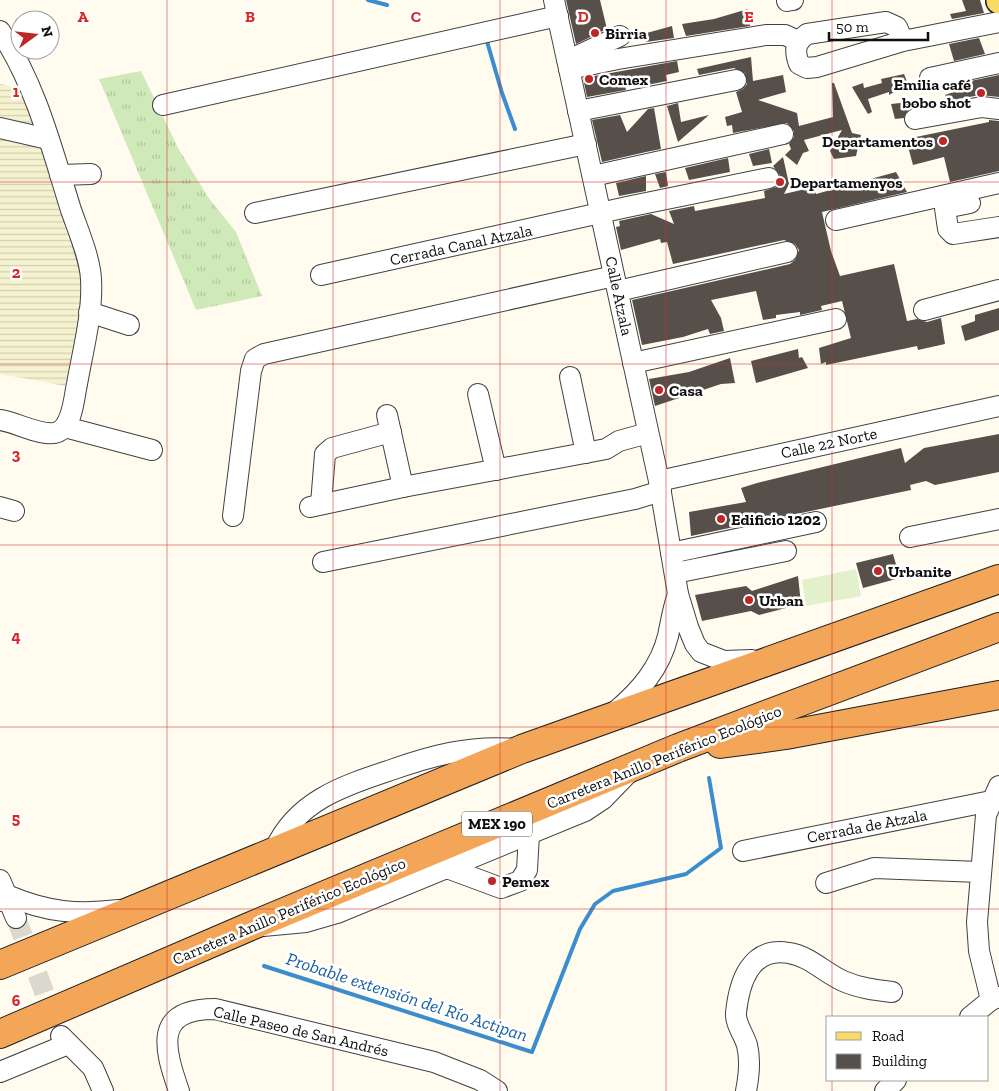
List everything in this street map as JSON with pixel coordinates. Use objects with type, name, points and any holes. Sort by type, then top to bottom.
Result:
[{"type":"highway","points":[[0,964],[275,849],[522,749],[999,579]]},
{"type":"highway","name":"Carretera Anillo Periférico Ecológico","points":[[0,1034],[251,926],[678,748],[999,627]]},
{"type":"highway","points":[[678,748],[786,735],[999,695]]},
{"type":"street","name":"Calle Atzala","points":[[556,8],[660,486],[678,594],[695,644],[705,654],[724,662],[781,657]]},
{"type":"street","points":[[163,105],[556,8]]},
{"type":"street","points":[[902,41],[897,28],[886,22],[807,34],[798,41],[795,52],[798,64],[807,68],[817,67],[902,41],[999,22]]},
{"type":"street","points":[[0,31],[27,77],[60,175],[91,278],[89,312],[70,414],[65,427],[58,432],[48,433],[0,420]]},
{"type":"street","points":[[568,64],[618,59],[766,35],[785,35],[798,41]]},
{"type":"street","points":[[568,64],[575,57],[620,36]]},
{"type":"street","points":[[930,78],[999,63]]},
{"type":"street","points":[[578,111],[736,80]]},
{"type":"street","points":[[915,120],[982,107],[999,109]]},
{"type":"street","points":[[0,128],[48,139]]},
{"type":"street","points":[[592,176],[783,134]]},
{"type":"street","points":[[255,213],[586,144]]},
{"type":"street","points":[[60,175],[91,174]]},
{"type":"street","name":"Cerrada Canal Atzala","points":[[321,275],[600,213],[769,178]]},
{"type":"street","points":[[836,220],[999,183]]},
{"type":"street","points":[[999,196],[945,208],[944,214],[948,229],[953,234],[999,227]]},
{"type":"street","points":[[233,516],[251,370],[255,359],[264,354],[616,283],[787,252]]},
{"type":"street","points":[[924,310],[999,290]]},
{"type":"street","points":[[89,312],[129,325]]},
{"type":"street","points":[[633,363],[836,319]]},
{"type":"street","points":[[570,377],[586,453]]},
{"type":"street","points":[[478,394],[496,470]]},
{"type":"street","name":"Calle 22 Norte","points":[[323,562],[635,499],[660,486],[999,406]]},
{"type":"street","points":[[404,487],[389,423],[332,448],[325,454],[315,506],[404,487],[606,449],[619,441],[650,439]]},
{"type":"street","points":[[65,427],[152,450]]},
{"type":"street","points":[[910,537],[999,519]]},
{"type":"street","points":[[671,553],[816,522]]},
{"type":"street","points":[[674,573],[786,551]]},
{"type":"street","name":"Calle Atzala","points":[[606,719],[636,694],[653,670],[668,636],[672,611],[678,594]]},
{"type":"street","points":[[251,926],[290,925],[322,918],[529,834],[594,806],[634,767]]},
{"type":"street","points":[[971,1016],[995,999],[979,951],[977,922],[986,815],[995,794]]},
{"type":"street","name":"Cerrada de Atzala","points":[[742,851],[995,794]]},
{"type":"street","points":[[447,868],[501,888],[520,881],[527,870],[529,834]]},
{"type":"street","points":[[826,883],[874,868],[980,872]]},
{"type":"street","points":[[3,893],[32,905],[62,912],[99,912],[135,908]]},
{"type":"street","points":[[3,893],[16,918]]},
{"type":"street","points":[[746,1091],[750,1072],[747,1047],[735,1016],[739,989],[749,966],[760,958],[789,953],[843,981],[868,989],[892,992]]},
{"type":"street","name":"Calle Paseo de San Andrés","points":[[179,1091],[166,1045],[169,1030],[176,1019],[187,1013],[209,1009],[434,1062],[480,1080],[497,1091]]},
{"type":"street","points":[[0,1072],[64,1040],[93,1068],[103,1091]]},
{"type":"street","points":[[885,1091],[895,1081]]},
{"type":"shaded area","points":[[0,84],[24,89],[86,277],[65,386],[0,374]]},
{"type":"green space","points":[[141,71],[178,148],[208,197],[236,232],[262,296],[196,310],[99,79]]},
{"type":"green space","points":[[856,569],[861,596],[806,606],[802,580]]},
{"type":"building","points":[[566,0],[600,0],[607,29],[576,44]]},
{"type":"building","points":[[962,0],[980,0],[984,13],[952,19],[950,14],[966,11]]},
{"type":"building","points":[[748,9],[750,26],[686,36],[682,24],[714,19]]},
{"type":"building","points":[[672,26],[674,38],[646,42],[643,34]]},
{"type":"building","points":[[979,38],[985,54],[954,61],[949,44]]},
{"type":"building","points":[[751,57],[753,81],[783,75],[786,92],[758,100],[797,113],[799,126],[833,117],[832,83],[834,83],[852,133],[861,135],[856,156],[834,159],[830,151],[842,130],[804,140],[809,151],[803,153],[797,165],[785,155],[791,149],[789,144],[794,137],[794,131],[787,123],[733,133],[732,125],[727,126],[725,117],[742,112],[736,92],[743,89],[747,84],[745,73],[734,68],[699,75],[697,69]]},
{"type":"building","points":[[677,61],[679,72],[666,75],[667,81],[647,85],[646,81],[625,85],[626,90],[587,97],[583,78]]},
{"type":"building","points":[[904,74],[908,84],[889,95],[889,92],[868,99],[872,112],[868,114],[852,87],[863,83],[864,88],[882,83],[881,79]]},
{"type":"building","points":[[999,75],[999,97],[980,95],[942,102],[947,98],[945,95],[962,89],[961,83]]},
{"type":"building","points":[[919,101],[921,106],[908,110],[904,118],[895,119],[891,104]]},
{"type":"building","points":[[678,103],[681,122],[709,115],[678,142],[667,106]]},
{"type":"building","points":[[654,108],[661,149],[602,162],[592,120],[620,115],[627,132],[648,109]]},
{"type":"building","points":[[989,120],[999,121],[999,171],[950,182],[944,157],[913,165],[906,139],[989,122]]},
{"type":"building","points":[[769,149],[772,163],[753,166],[749,154]]},
{"type":"building","points":[[783,157],[789,184],[784,194],[814,187],[816,194],[896,172],[907,192],[822,212],[831,251],[840,276],[894,264],[907,321],[917,319],[927,322],[941,318],[945,344],[918,350],[917,346],[826,365],[826,362],[821,364],[819,348],[851,338],[842,301],[821,306],[822,310],[800,315],[800,312],[776,315],[776,318],[763,320],[756,291],[711,300],[721,318],[724,331],[710,334],[708,329],[683,337],[642,345],[632,300],[790,264],[795,260],[799,250],[795,244],[784,240],[673,264],[667,242],[661,243],[660,239],[621,250],[616,227],[620,226],[619,221],[651,214],[674,224],[669,211],[694,206],[695,211],[765,198],[764,191],[776,187],[780,182],[780,175],[773,166]]},
{"type":"building","points":[[728,158],[730,172],[689,180],[685,168]]},
{"type":"building","points":[[666,172],[668,186],[660,188],[655,174]]},
{"type":"building","points":[[646,176],[646,191],[619,196],[616,183]]},
{"type":"building","points":[[999,308],[999,330],[965,341],[961,326],[975,321],[975,315]]},
{"type":"building","points":[[798,349],[799,358],[802,357],[808,368],[756,383],[751,361]]},
{"type":"building","points":[[730,358],[735,383],[721,384],[655,406],[649,379],[689,372]]},
{"type":"building","points":[[999,434],[999,472],[935,485],[926,481],[910,485],[911,490],[691,536],[689,512],[746,502],[741,488],[901,448],[905,463],[924,448]]},
{"type":"building","name":"Urbanite","points":[[893,554],[900,578],[863,588],[856,563]]},
{"type":"building","name":"Urban","points":[[798,576],[801,604],[759,615],[751,611],[702,621],[695,595],[746,586],[752,591]]},
{"type":"waterway","points":[[368,0],[387,5]]},
{"type":"waterway","name":"Probable extensión del Río Actipan","points":[[486,38],[515,129]]},
{"type":"waterway","name":"Probable extensión del Río Actipan","points":[[264,966],[532,1052],[580,929],[595,904],[613,891],[686,874],[721,848],[709,778]]},
{"type":"tunnel","points":[[16,918],[56,1023]]},
{"type":"place","name":"Birria","points":[[595,33]]},
{"type":"place","name":"Comex","points":[[589,79]]},
{"type":"place","name":"Emilia café bobo shot","points":[[981,93]]},
{"type":"place","name":"Departamentos","points":[[943,141]]},
{"type":"place","name":"Departamenyos","points":[[780,182]]},
{"type":"place","name":"Casa","points":[[659,390]]},
{"type":"place","name":"Edificio 1202","points":[[721,519]]},
{"type":"place","name":"Urbanite","points":[[878,571]]},
{"type":"place","name":"Urban","points":[[749,600]]},
{"type":"place","name":"Pemex","points":[[492,881]]}]
